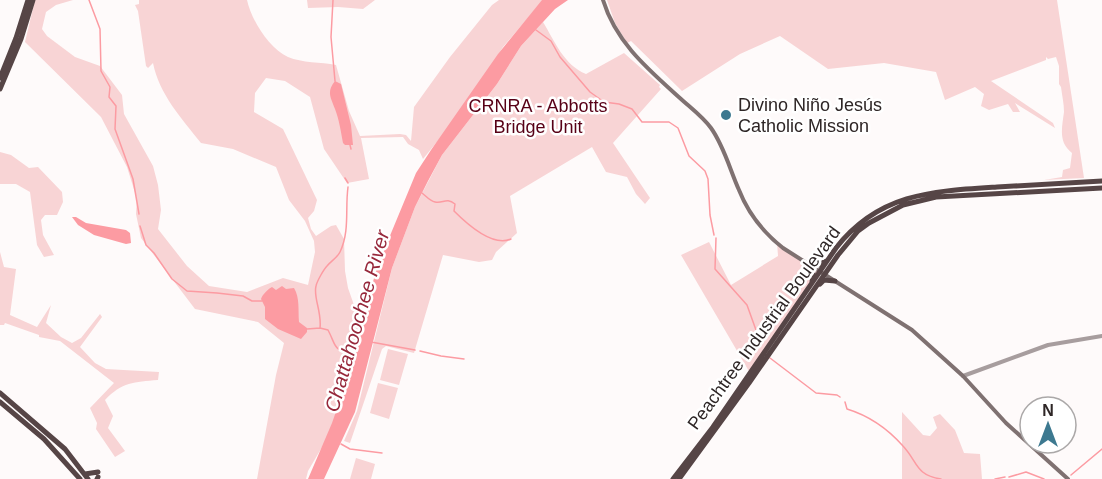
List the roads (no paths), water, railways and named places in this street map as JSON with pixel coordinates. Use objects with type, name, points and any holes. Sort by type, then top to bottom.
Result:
[{"type":"highway","points":[[0,78],[28,0]]},
{"type":"highway","points":[[0,89],[21,39],[33,0]]},
{"type":"highway","name":"Peachtree Industrial Boulevard","points":[[1034,188],[1102,181]]},
{"type":"highway","name":"Peachtree Industrial Boulevard","points":[[673,479],[713,427],[813,286],[842,240],[857,224],[886,206],[911,196],[942,190],[1102,188]]},
{"type":"highway","points":[[808,264],[819,265],[831,260],[830,271],[835,281]]},
{"type":"highway","points":[[808,264],[813,272],[813,286],[824,280],[835,281]]},
{"type":"highway","name":"Peachtree Industrial Boulevard","points":[[679,479],[749,383],[813,286]]},
{"type":"highway","points":[[0,393],[64,448],[87,476],[97,476]]},
{"type":"highway","points":[[0,402],[44,439],[80,479]]},
{"type":"main road","points":[[603,0],[616,31],[630,51],[712,129],[722,147],[742,197],[754,217],[772,239],[912,330],[963,376],[1006,423],[1068,479]]},
{"type":"street","points":[[963,376],[1047,345],[1102,336]]},
{"type":"waterway","points":[[89,0],[100,29],[101,71],[110,87],[109,97],[116,106],[115,129],[133,179],[139,214]]},
{"type":"waterway","points":[[333,0],[331,37],[335,81]]},
{"type":"waterway","points":[[536,30],[551,41],[560,57],[590,92],[604,102],[632,109],[642,122],[669,122],[678,128],[689,156],[705,171],[708,179],[710,215],[714,235]]},
{"type":"waterway","points":[[350,145],[351,149]]},
{"type":"waterway","points":[[345,178],[348,183]]},
{"type":"waterway","points":[[320,328],[316,286],[324,270],[339,254],[343,244],[348,187]]},
{"type":"waterway","points":[[422,193],[430,200],[449,201],[455,204],[454,211],[473,228],[488,237],[504,241],[511,239]]},
{"type":"waterway","points":[[140,226],[146,245],[172,279],[187,291],[243,296],[252,301],[262,301]]},
{"type":"waterway","points":[[716,238],[715,269],[747,305],[761,344]]},
{"type":"waterway","name":"Chattahoochee River","points":[[307,329],[328,330],[338,349],[354,354]]},
{"type":"waterway","name":"Chattahoochee River","points":[[371,342],[415,350]]},
{"type":"waterway","points":[[420,351],[464,359]]},
{"type":"waterway","points":[[770,358],[816,393],[840,397]]},
{"type":"waterway","points":[[845,402],[847,409],[871,419],[891,434],[922,471],[941,479]]},
{"type":"waterway","points":[[341,444],[350,449],[382,453]]},
{"type":"waterway","points":[[1071,475],[1102,449]]},
{"type":"waterway","points":[[1009,477],[1026,472],[1044,479]]},
{"type":"waterway","points":[[995,479],[1005,477]]},
{"type":"place","name":"Divino Niño Jesús Catholic Mission","points":[[726,115]]},
{"type":"park label","name":"CRNRA - Abbotts Bridge Unit","points":[[538,116]]}]
